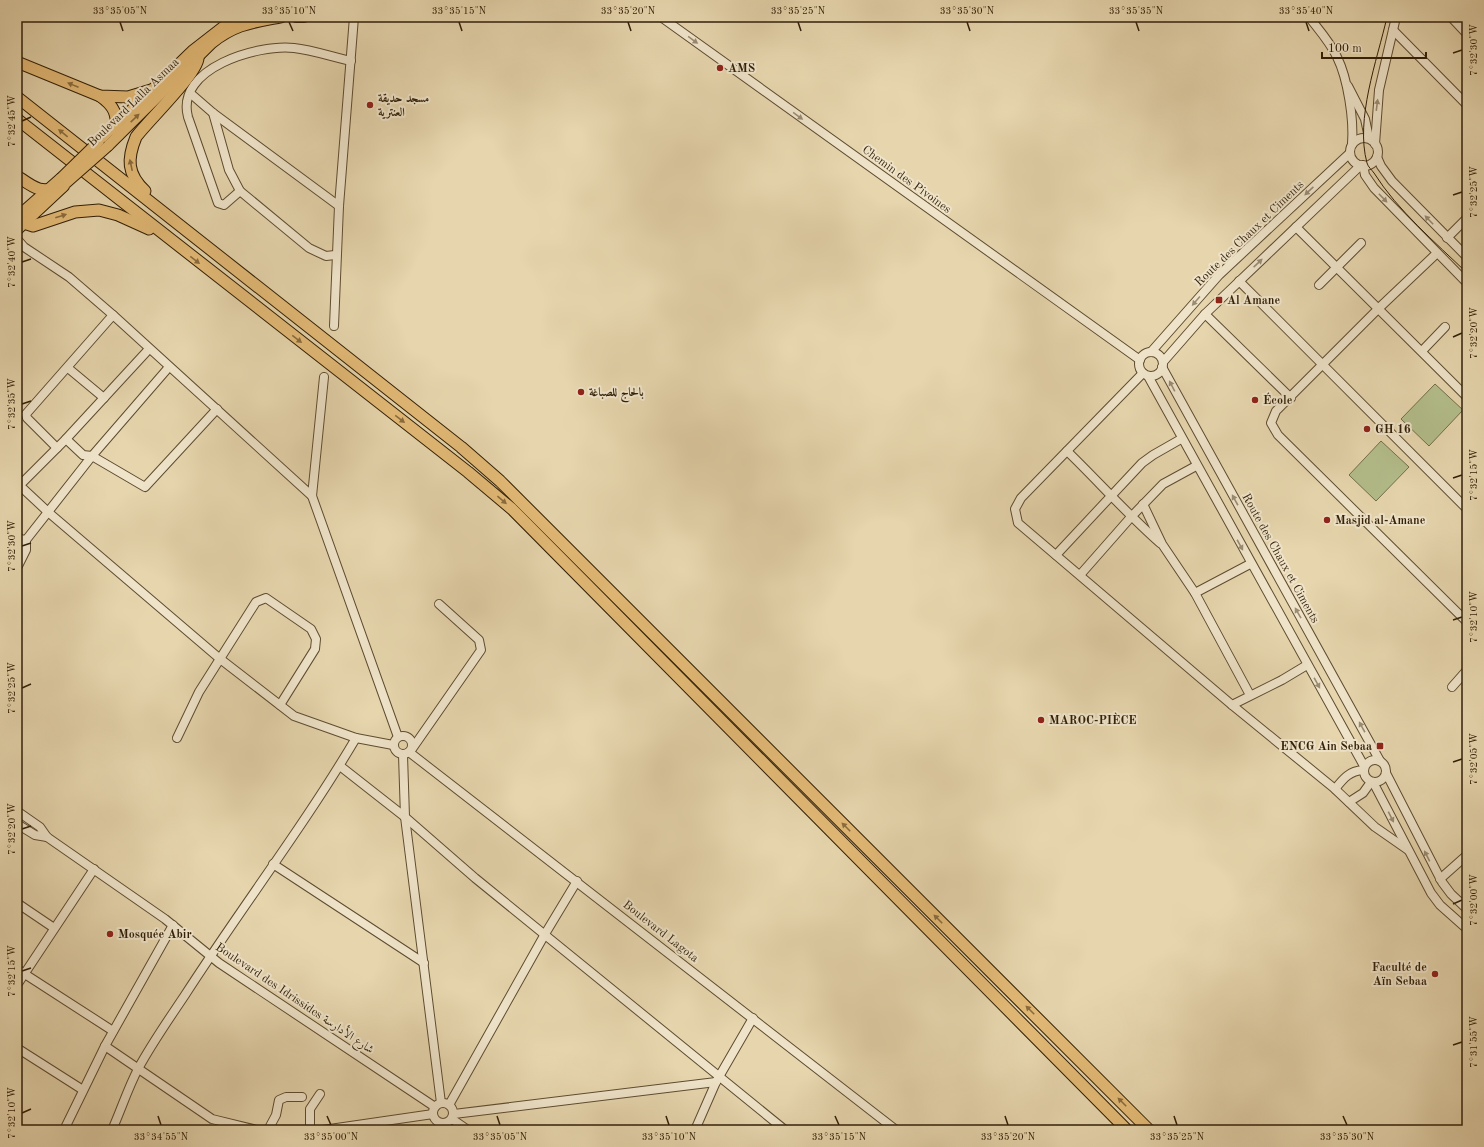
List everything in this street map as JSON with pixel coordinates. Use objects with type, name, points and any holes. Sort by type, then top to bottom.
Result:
[{"type":"highway","points":[[171,217],[136,181],[129,158],[136,137],[189,77],[197,65],[198,57]]},
{"type":"highway","points":[[17,62],[100,96],[115,110],[117,129]]},
{"type":"highway","points":[[100,96],[128,96],[151,90]]},
{"type":"highway","points":[[17,97],[461,447],[500,481],[1149,1130]]},
{"type":"highway","points":[[17,119],[86,172],[164,236],[468,472],[512,509],[1127,1130]]},
{"type":"highway","points":[[17,176],[34,188],[47,191],[63,183]]},
{"type":"highway","points":[[19,221],[33,226],[75,212],[99,210],[118,215],[164,236]]},
{"type":"main road","name":"Boulevard Lalla Asmaa","points":[[117,129],[151,90],[192,51],[216,31],[228,23],[242,17]]},
{"type":"main road","name":"Boulevard Lalla Asmaa","points":[[19,221],[63,183],[117,129],[212,43],[235,27],[282,17]]},
{"type":"main road","points":[[296,17],[304,17]]},
{"type":"main road","points":[[19,221],[47,191]]},
{"type":"street","points":[[334,326],[339,206],[354,17]]},
{"type":"street","name":"Chemin des Pivoines","points":[[661,17],[1140,360]]},
{"type":"street","points":[[1309,17],[1338,58],[1346,82],[1353,123],[1350,153],[1354,161],[1362,165],[1371,164],[1377,157]]},
{"type":"street","points":[[1372,141],[1379,90],[1396,17]]},
{"type":"street","points":[[1451,17],[1467,34]]},
{"type":"street","points":[[1393,30],[1467,106]]},
{"type":"street","points":[[240,191],[227,204],[224,205],[218,203],[186,110],[190,93],[198,80],[211,68],[236,58],[257,52],[293,48],[351,61]]},
{"type":"street","points":[[1346,82],[1365,119],[1372,141],[1378,148],[1377,157],[1381,166],[1392,181],[1467,257]]},
{"type":"street","points":[[190,93],[213,113],[339,206]]},
{"type":"street","points":[[213,113],[229,170],[240,191],[309,248],[326,256],[336,255]]},
{"type":"street","points":[[1352,144],[1359,139],[1372,141]]},
{"type":"street","name":"Route des Chaux et Ciments","points":[[1151,352],[1219,275],[1350,153]]},
{"type":"street","points":[[1145,374],[1155,375],[1162,364],[1204,314],[1362,165]]},
{"type":"street","points":[[1362,165],[1374,188],[1467,283]]},
{"type":"street","points":[[1447,238],[1467,218]]},
{"type":"street","points":[[1296,227],[1338,266],[1467,397]]},
{"type":"street","points":[[17,239],[24,247],[69,277],[113,315],[312,496]]},
{"type":"street","points":[[1319,285],[1361,243]]},
{"type":"street","points":[[1437,253],[1379,308],[1274,414],[1271,423],[1275,431],[1467,622]]},
{"type":"street","points":[[1239,281],[1467,510]]},
{"type":"street","points":[[1204,314],[1291,398]]},
{"type":"street","points":[[57,448],[26,416],[113,315]]},
{"type":"street","points":[[1422,351],[1445,327]]},
{"type":"street","points":[[149,349],[66,439],[18,484],[48,512],[219,658],[294,716],[356,738],[395,741],[403,736],[409,738],[412,743],[408,752],[405,817],[424,963],[440,1107],[450,1121],[468,1130]]},
{"type":"street","points":[[1162,364],[1158,355],[1151,352],[1144,354],[1140,360],[1139,367],[1145,374],[1307,665],[1364,768],[1365,777],[1372,782],[1434,898],[1467,929]]},
{"type":"street","name":"Route des Chaux et Ciments","points":[[1162,364],[1380,761]]},
{"type":"street","points":[[17,547],[26,540],[92,456],[169,367]]},
{"type":"street","points":[[68,368],[104,398]]},
{"type":"street","points":[[1145,374],[1021,498],[1015,509],[1017,520],[1021,527],[1335,790],[1375,827],[1408,850]]},
{"type":"street","points":[[324,377],[312,496],[395,741],[395,751],[408,752]]},
{"type":"street","points":[[66,439],[83,455],[92,456],[147,486],[217,409]]},
{"type":"street","points":[[1056,555],[1111,495],[1153,455],[1181,439]]},
{"type":"street","points":[[1067,451],[1131,517],[1162,544]]},
{"type":"street","points":[[1080,575],[1131,517],[1166,481],[1196,466]]},
{"type":"street","points":[[1143,504],[1162,544],[1196,593],[1250,695]]},
{"type":"street","points":[[17,535],[26,540]]},
{"type":"street","points":[[17,568],[26,550],[26,540]]},
{"type":"street","points":[[1196,593],[1250,564]]},
{"type":"street","points":[[177,738],[199,692],[219,658],[256,602],[261,599],[270,600],[311,629],[316,638],[314,649],[280,705]]},
{"type":"street","points":[[408,752],[480,653],[481,647],[479,640],[439,604]]},
{"type":"street","points":[[1232,705],[1282,680],[1307,665]]},
{"type":"street","points":[[1452,687],[1467,670]]},
{"type":"street","points":[[112,1130],[138,1069],[210,955],[340,766],[356,738]]},
{"type":"street","name":"Boulevard Lagota","points":[[408,752],[578,882],[896,1130]]},
{"type":"street","points":[[1335,790],[1346,776],[1364,768],[1370,760],[1380,761],[1385,765],[1386,773],[1440,879],[1447,890],[1467,909]]},
{"type":"street","points":[[340,766],[405,817],[475,878],[545,934],[718,1079],[785,1130]]},
{"type":"street","points":[[1349,802],[1364,793],[1372,782],[1381,780],[1386,773]]},
{"type":"street","name":"Boulevard des Idrissides شارع الأدارسة","points":[[17,811],[40,827],[47,837],[173,925],[210,955],[440,1107],[436,1121],[443,1123],[450,1121]]},
{"type":"street","name":"Boulevard des Idrissides شارع الأدارسة","points":[[17,824],[35,835],[47,837]]},
{"type":"street","points":[[1440,879],[1467,855]]},
{"type":"street","points":[[273,864],[424,963]]},
{"type":"street","points":[[17,986],[94,869]]},
{"type":"street","points":[[323,1130],[355,1128],[440,1107],[578,882]]},
{"type":"street","points":[[17,903],[54,928]]},
{"type":"street","points":[[64,1130],[105,1046],[173,925]]},
{"type":"street","points":[[17,969],[113,1031]]},
{"type":"street","points":[[695,1130],[718,1079],[753,1018]]},
{"type":"street","points":[[105,1046],[212,1119],[257,1130]]},
{"type":"street","points":[[17,1048],[83,1090]]},
{"type":"street","points":[[450,1121],[718,1079]]},
{"type":"street","points":[[310,1130],[310,1109],[320,1094]]},
{"type":"street","points":[[268,1130],[276,1114],[279,1100],[286,1097],[302,1098]]},
{"type":"green space","points":[[1435,384],[1463,410],[1429,446],[1401,419]]},
{"type":"green space","points":[[1381,441],[1409,467],[1376,501],[1349,475]]},
{"type":"tram line","points":[[1387,17],[1365,109],[1364,146],[1367,163],[1394,200],[1430,238],[1467,273]]},
{"type":"place","name":"AMS","points":[[720,68]]},
{"type":"place","name":"مسجد حديقة العنترية","points":[[370,105]]},
{"type":"place","name":"Al Amane","points":[[1219,300]]},
{"type":"place","name":"بالحاج للصباغة","points":[[581,392]]},
{"type":"place","name":"École","points":[[1255,400]]},
{"type":"place","name":"GH 16","points":[[1367,429]]},
{"type":"place","name":"Masjid al-Amane","points":[[1327,520]]},
{"type":"place","name":"MAROC-PIÈCE","points":[[1041,720]]},
{"type":"place","name":"ENCG Ain Sebaa","points":[[1380,746]]},
{"type":"place","name":"Mosquée Abir","points":[[110,934]]},
{"type":"place","name":"Faculté de Aïn Sebaa","points":[[1435,974]]}]
